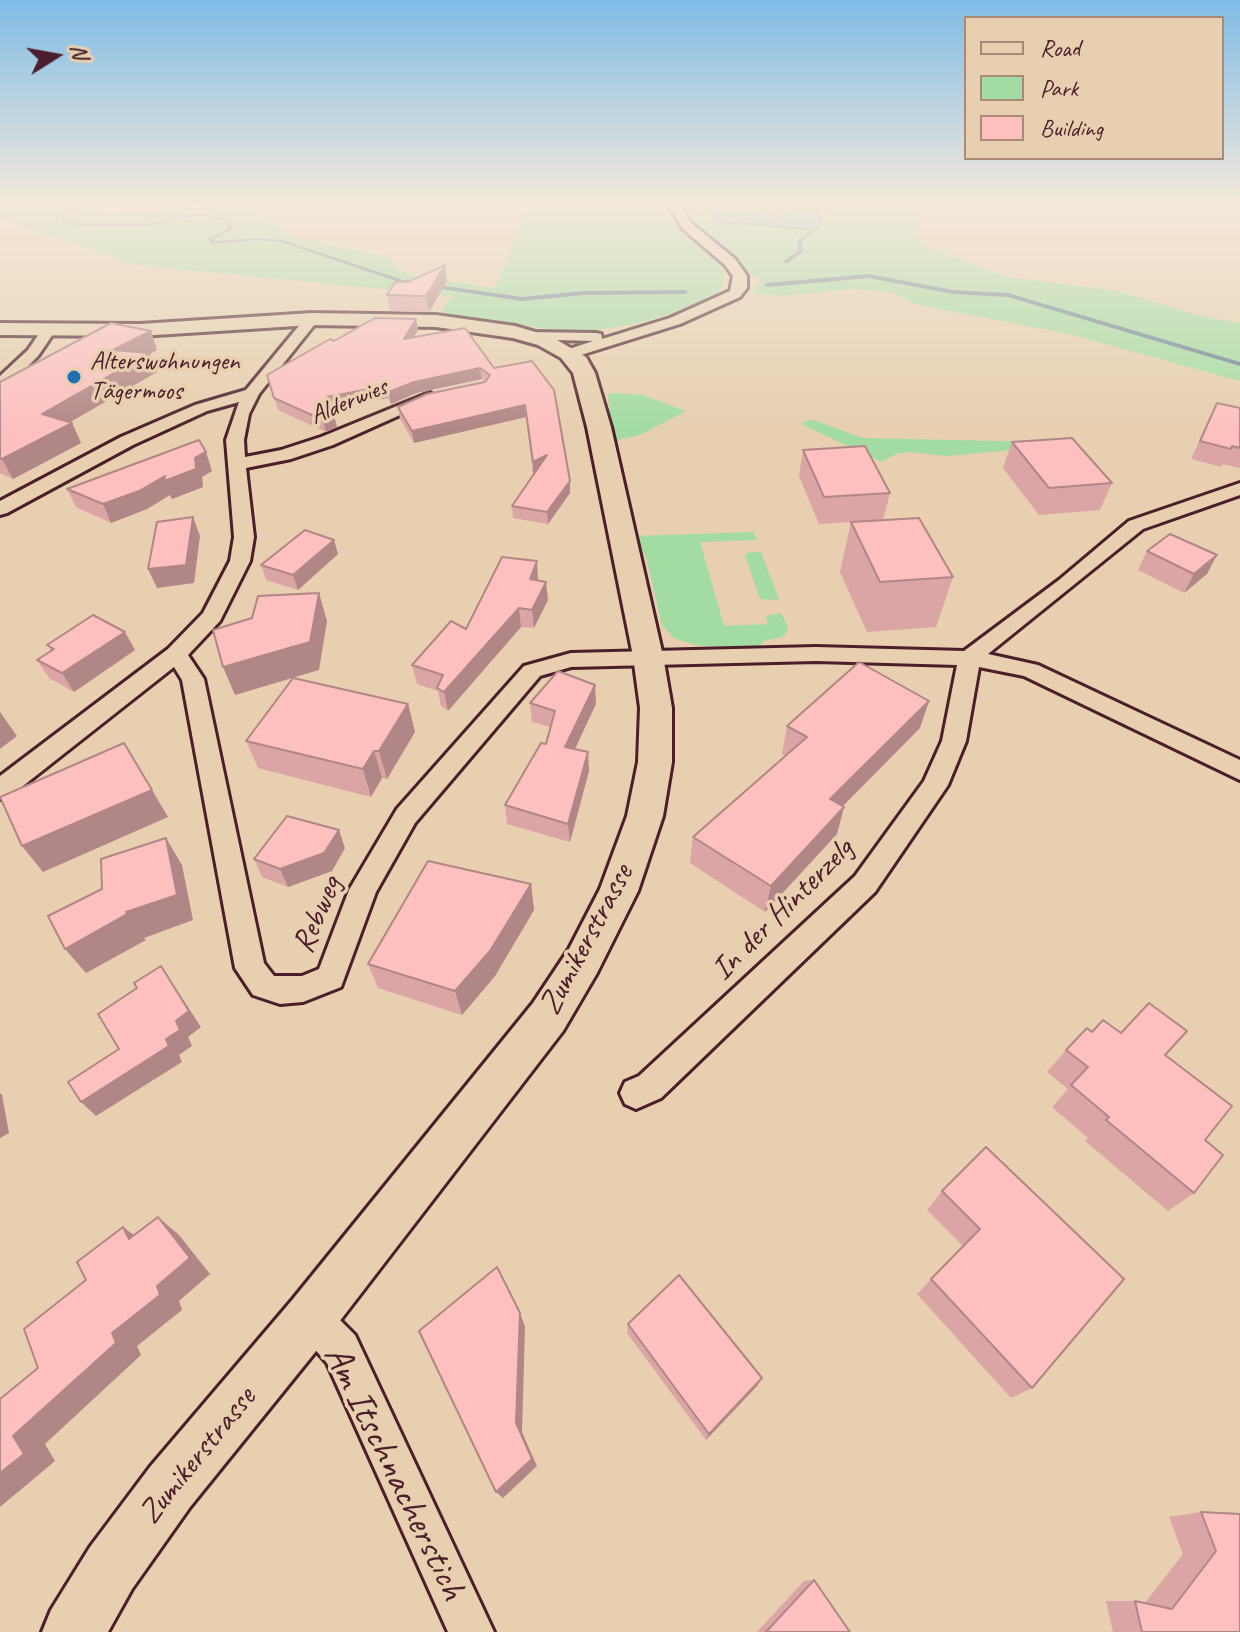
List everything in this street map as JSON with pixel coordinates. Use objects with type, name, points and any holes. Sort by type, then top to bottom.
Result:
[{"type":"main road","points":[[0,329],[140,330],[312,319],[436,321],[499,328],[529,336],[568,354]]},
{"type":"main road","name":"Zumikerstrasse","points":[[73,1632],[111,1568],[170,1487],[311,1317],[548,1017],[583,961],[619,891],[645,816],[655,762],[656,708],[648,656],[599,427],[584,373],[578,362],[568,354]]},
{"type":"street","points":[[568,354],[705,309],[735,294],[740,288],[740,280]]},
{"type":"street","points":[[0,790],[176,654],[212,616],[240,561],[244,537],[235,440],[241,414],[252,393],[312,319]]},
{"type":"street","points":[[0,385],[33,353],[48,331]]},
{"type":"street","points":[[529,336],[635,334]]},
{"type":"street","points":[[0,509],[127,441],[201,408],[252,393]]},
{"type":"street","name":"Alderwies","points":[[237,464],[313,446],[423,399],[452,393]]},
{"type":"street","points":[[969,658],[1066,584],[1136,525],[1240,489]]},
{"type":"street","name":"Rebweg","points":[[176,654],[193,679],[250,968],[264,986],[280,991],[303,989],[330,978],[363,890],[406,816],[532,671],[571,660],[648,656],[816,654],[969,658]]},
{"type":"street","points":[[969,658],[1030,670],[1240,771]]},
{"type":"street","name":"In der Hinterzelg","points":[[636,1093],[650,1087],[865,884],[935,785],[954,741],[969,658]]},
{"type":"street","name":"Am Itschnacherstich","points":[[311,1317],[341,1349],[471,1632]]},
{"type":"green space","points":[[291,280],[443,280],[495,288],[498,280],[723,280],[722,287],[714,295],[673,313],[631,325],[582,332],[550,330],[490,319],[438,317],[452,296]]},
{"type":"green space","points":[[760,280],[1032,280],[1119,291],[1196,315],[1240,323],[1240,381],[1069,334],[913,304],[894,293],[854,289],[781,296],[753,293]]},
{"type":"green space","points":[[608,394],[643,395],[686,411],[640,435],[613,441]]},
{"type":"green space","points":[[813,420],[863,438],[1041,442],[1045,447],[946,456],[908,452],[896,454],[882,462],[803,425],[803,422]]},
{"type":"green space","points":[[753,532],[757,540],[700,542],[724,626],[768,624],[766,616],[781,613],[788,627],[786,633],[764,641],[760,646],[698,646],[674,638],[662,625],[647,561],[636,536]]},
{"type":"green space","points":[[761,552],[779,600],[760,599],[745,555]]},
{"type":"building","points":[[436,280],[426,296],[387,295],[395,282]]},
{"type":"building","points":[[375,318],[416,319],[404,339],[465,328],[494,368],[532,361],[554,390],[570,481],[547,512],[512,506],[547,455],[533,462],[525,405],[412,431],[398,407],[427,394],[485,382],[490,375],[480,368],[414,382],[389,392],[385,386],[327,397],[334,415],[323,420],[274,398],[267,375],[330,339],[334,341]]},
{"type":"building","points":[[111,323],[151,331],[113,350],[149,353],[42,414],[72,423],[0,458],[0,382]]},
{"type":"building","points":[[1217,403],[1240,408],[1240,448],[1232,446],[1231,449],[1200,441]]},
{"type":"building","points":[[1072,438],[1112,483],[1049,488],[1012,442]]},
{"type":"building","points":[[199,440],[206,452],[195,458],[196,469],[164,481],[165,476],[139,491],[103,504],[67,489]]},
{"type":"building","points":[[865,446],[890,493],[824,497],[803,450]]},
{"type":"building","points":[[193,517],[186,565],[148,569],[157,522]]},
{"type":"building","points":[[919,518],[953,577],[880,582],[851,522]]},
{"type":"building","points":[[305,530],[334,540],[293,575],[261,565]]},
{"type":"building","points":[[1170,534],[1217,555],[1194,574],[1147,551]]},
{"type":"building","points":[[502,557],[537,561],[530,579],[546,582],[532,610],[519,608],[444,692],[437,688],[443,675],[412,665],[451,621],[466,629]]},
{"type":"building","points":[[319,593],[310,642],[223,667],[213,630],[252,618],[258,596]]},
{"type":"building","points":[[93,615],[125,632],[62,673],[37,660],[54,649],[47,645]]},
{"type":"building","points":[[859,662],[929,701],[830,799],[844,807],[771,886],[693,837],[807,737],[787,726]]},
{"type":"building","points":[[558,671],[595,685],[565,747],[588,752],[568,824],[505,805],[541,743],[546,744],[555,711],[530,703]]},
{"type":"building","points":[[293,678],[408,704],[379,751],[374,751],[363,769],[246,741]]},
{"type":"building","points":[[124,743],[152,790],[22,846],[0,797]]},
{"type":"building","points":[[287,816],[339,830],[324,853],[280,869],[254,859]]},
{"type":"building","points":[[166,838],[177,895],[126,912],[65,949],[48,916],[102,889],[101,859]]},
{"type":"building","points":[[428,861],[531,884],[490,951],[455,991],[368,964]]},
{"type":"building","points":[[161,966],[189,1011],[176,1021],[180,1030],[166,1039],[169,1046],[81,1102],[68,1082],[119,1049],[98,1014],[137,988],[134,983]]},
{"type":"building","points":[[1149,1003],[1187,1031],[1165,1055],[1232,1106],[1205,1140],[1223,1155],[1194,1193],[1106,1120],[1109,1117],[1071,1085],[1088,1067],[1066,1050],[1087,1028],[1092,1032],[1103,1020],[1121,1033]]},
{"type":"building","points":[[986,1147],[1124,1279],[1032,1388],[931,1279],[980,1229],[942,1191]]},
{"type":"building","points":[[158,1217],[190,1258],[157,1286],[160,1295],[112,1333],[116,1343],[13,1436],[24,1454],[0,1473],[0,1399],[38,1368],[24,1329],[86,1280],[77,1262],[123,1227],[129,1239]]},
{"type":"building","points":[[497,1267],[520,1313],[516,1423],[532,1459],[496,1492],[419,1331]]},
{"type":"building","points":[[679,1275],[762,1378],[709,1434],[628,1324]]},
{"type":"building","points":[[1201,1512],[1240,1514],[1240,1632],[1142,1632],[1135,1601],[1172,1609],[1216,1551]]},
{"type":"building","points":[[814,1580],[850,1632],[766,1632]]},
{"type":"waterway","points":[[399,280],[522,299],[584,293],[685,292]]},
{"type":"waterway","points":[[767,285],[822,280]]},
{"type":"waterway","points":[[891,280],[953,292],[1008,295],[1240,364]]},
{"type":"place","name":"Alterswohnungen Tägermoos","points":[[74,377]]}]
